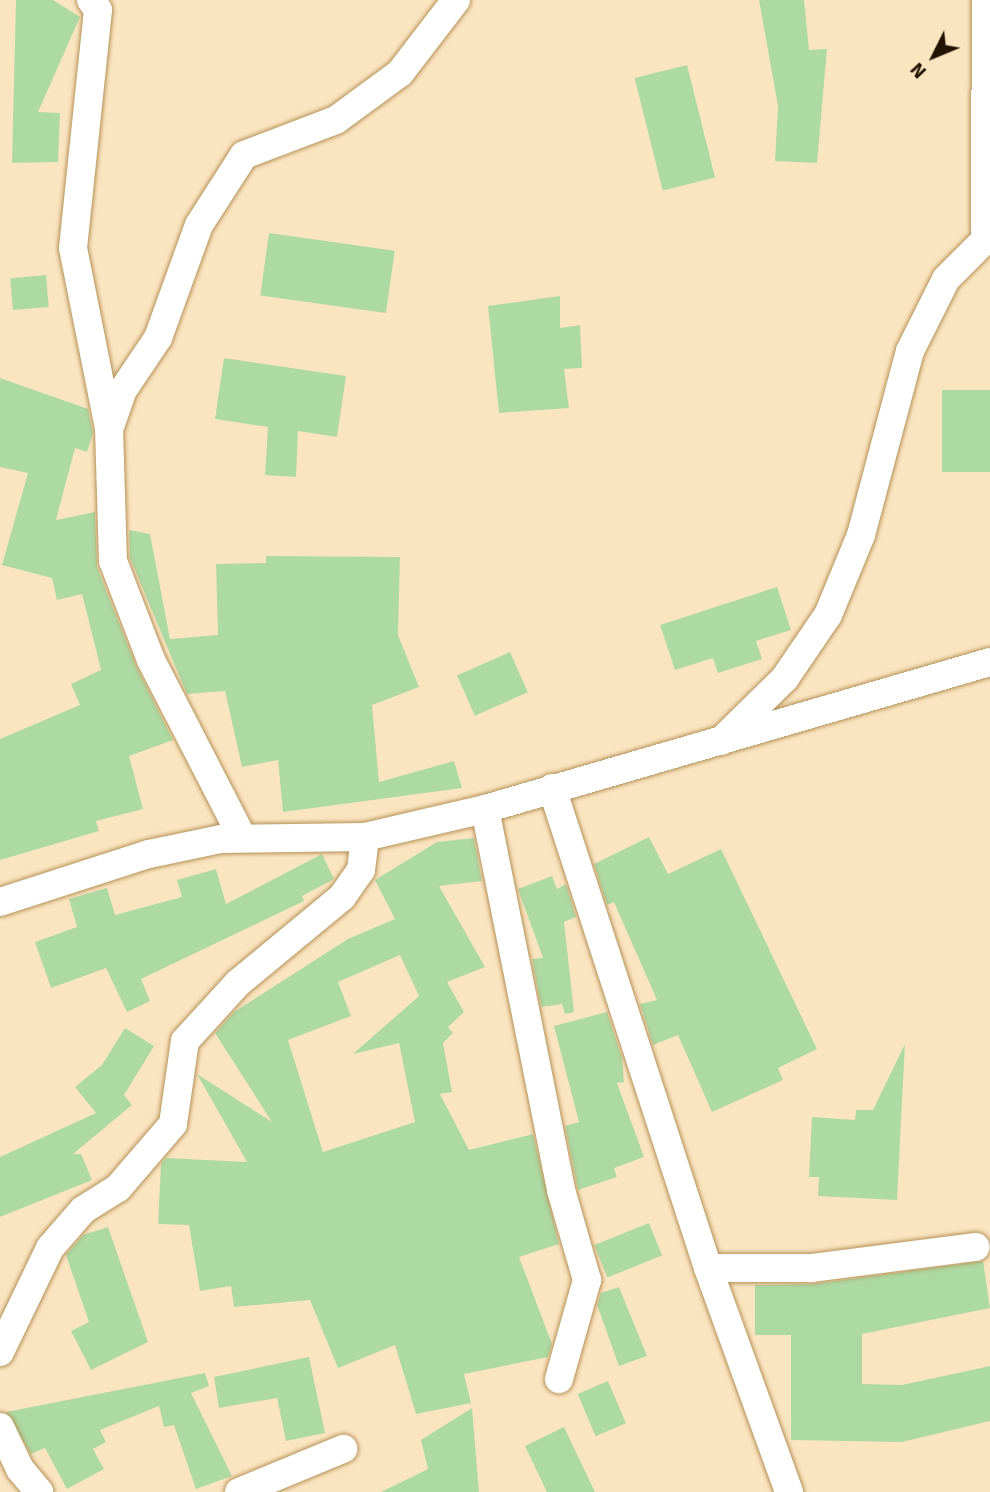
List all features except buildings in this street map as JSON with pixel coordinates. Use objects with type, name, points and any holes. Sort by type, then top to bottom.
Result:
[{"type":"street","points":[[91,0],[98,10],[73,248],[109,428],[113,561],[151,660],[242,837]]},
{"type":"street","points":[[109,428],[123,390],[158,338],[199,225],[244,155],[336,120],[400,73],[456,0]]},
{"type":"street","points":[[719,743],[785,678],[828,615],[861,535],[910,351],[946,279],[988,241],[986,0]]},
{"type":"street","points":[[0,902],[149,854],[242,837],[365,837],[485,808],[719,743],[990,662]]},
{"type":"street","points":[[552,788],[708,1268],[789,1492]]},
{"type":"street","points":[[485,808],[561,1190],[587,1280],[559,1379]]},
{"type":"street","points":[[0,1352],[50,1248],[83,1210],[118,1188],[173,1124],[185,1041],[238,983],[342,897],[361,870],[365,837]]},
{"type":"street","points":[[708,1268],[811,1268],[976,1247]]},
{"type":"street","points":[[0,1427],[13,1458],[40,1492]]},
{"type":"street","points":[[239,1492],[343,1449]]}]
